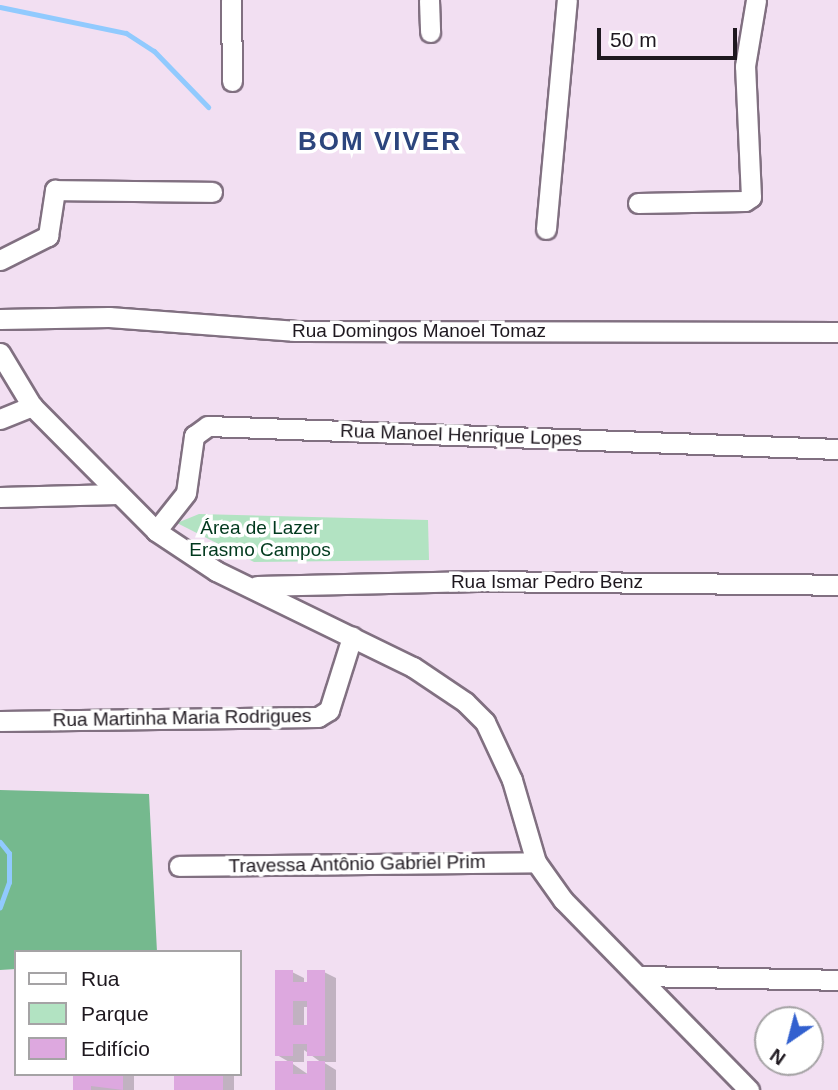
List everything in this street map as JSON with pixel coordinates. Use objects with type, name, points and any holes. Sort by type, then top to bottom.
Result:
[{"type":"street","points":[[231,0],[232,81]]},
{"type":"street","points":[[429,0],[430,32]]},
{"type":"street","points":[[545,229],[567,0]]},
{"type":"street","points":[[638,204],[745,201],[754,191],[745,66],[756,0]]},
{"type":"street","points":[[0,260],[48,236],[55,190],[212,192]]},
{"type":"street","name":"Rua Domingos Manoel Tomaz","points":[[0,319],[109,317],[285,331],[838,332]]},
{"type":"street","points":[[0,353],[32,406],[156,531],[216,571],[256,586],[414,667],[465,702],[485,722],[512,780],[536,862],[563,900],[749,1090]]},
{"type":"street","points":[[0,419],[32,406]]},
{"type":"street","name":"Rua Manoel Henrique Lopes","points":[[156,531],[186,493],[194,436],[208,426],[838,449]]},
{"type":"street","points":[[0,497],[118,494]]},
{"type":"street","name":"Rua Ismar Pedro Benz","points":[[256,586],[477,581],[838,585]]},
{"type":"street","name":"Rua Martinha Maria Rodrigues","points":[[0,721],[318,717],[329,710],[352,637]]},
{"type":"street","name":"Travessa Antônio Gabriel Prim","points":[[179,866],[536,862]]},
{"type":"street","points":[[638,976],[838,980]]},
{"type":"green space","name":"Área de Lazer Erasmo Campos","points":[[199,514],[428,520],[429,560],[254,562],[177,523]]},
{"type":"green space","points":[[0,790],[149,794],[157,950],[14,950],[14,969],[0,970]]},
{"type":"building","points":[[275,970],[293,970],[293,982],[307,982],[307,970],[325,970],[325,1056],[307,1056],[307,1044],[293,1044],[293,1056],[275,1056]],"holes":[[[293,1001],[307,1001],[307,1025],[293,1025]]]},
{"type":"building","points":[[275,1061],[293,1061],[293,1074],[307,1074],[307,1061],[325,1061],[325,1090],[275,1090]]},
{"type":"building","points":[[73,1076],[123,1076],[123,1090],[91,1086],[91,1090],[73,1090]]},
{"type":"building","points":[[174,1076],[223,1076],[223,1090],[174,1090]]},
{"type":"waterway","points":[[0,7],[126,33],[154,51],[208,107]]},
{"type":"waterway","points":[[0,842],[9,853],[9,882],[0,907]]},
{"type":"district","name":"BOM VIVER","points":[[380,142]]}]
